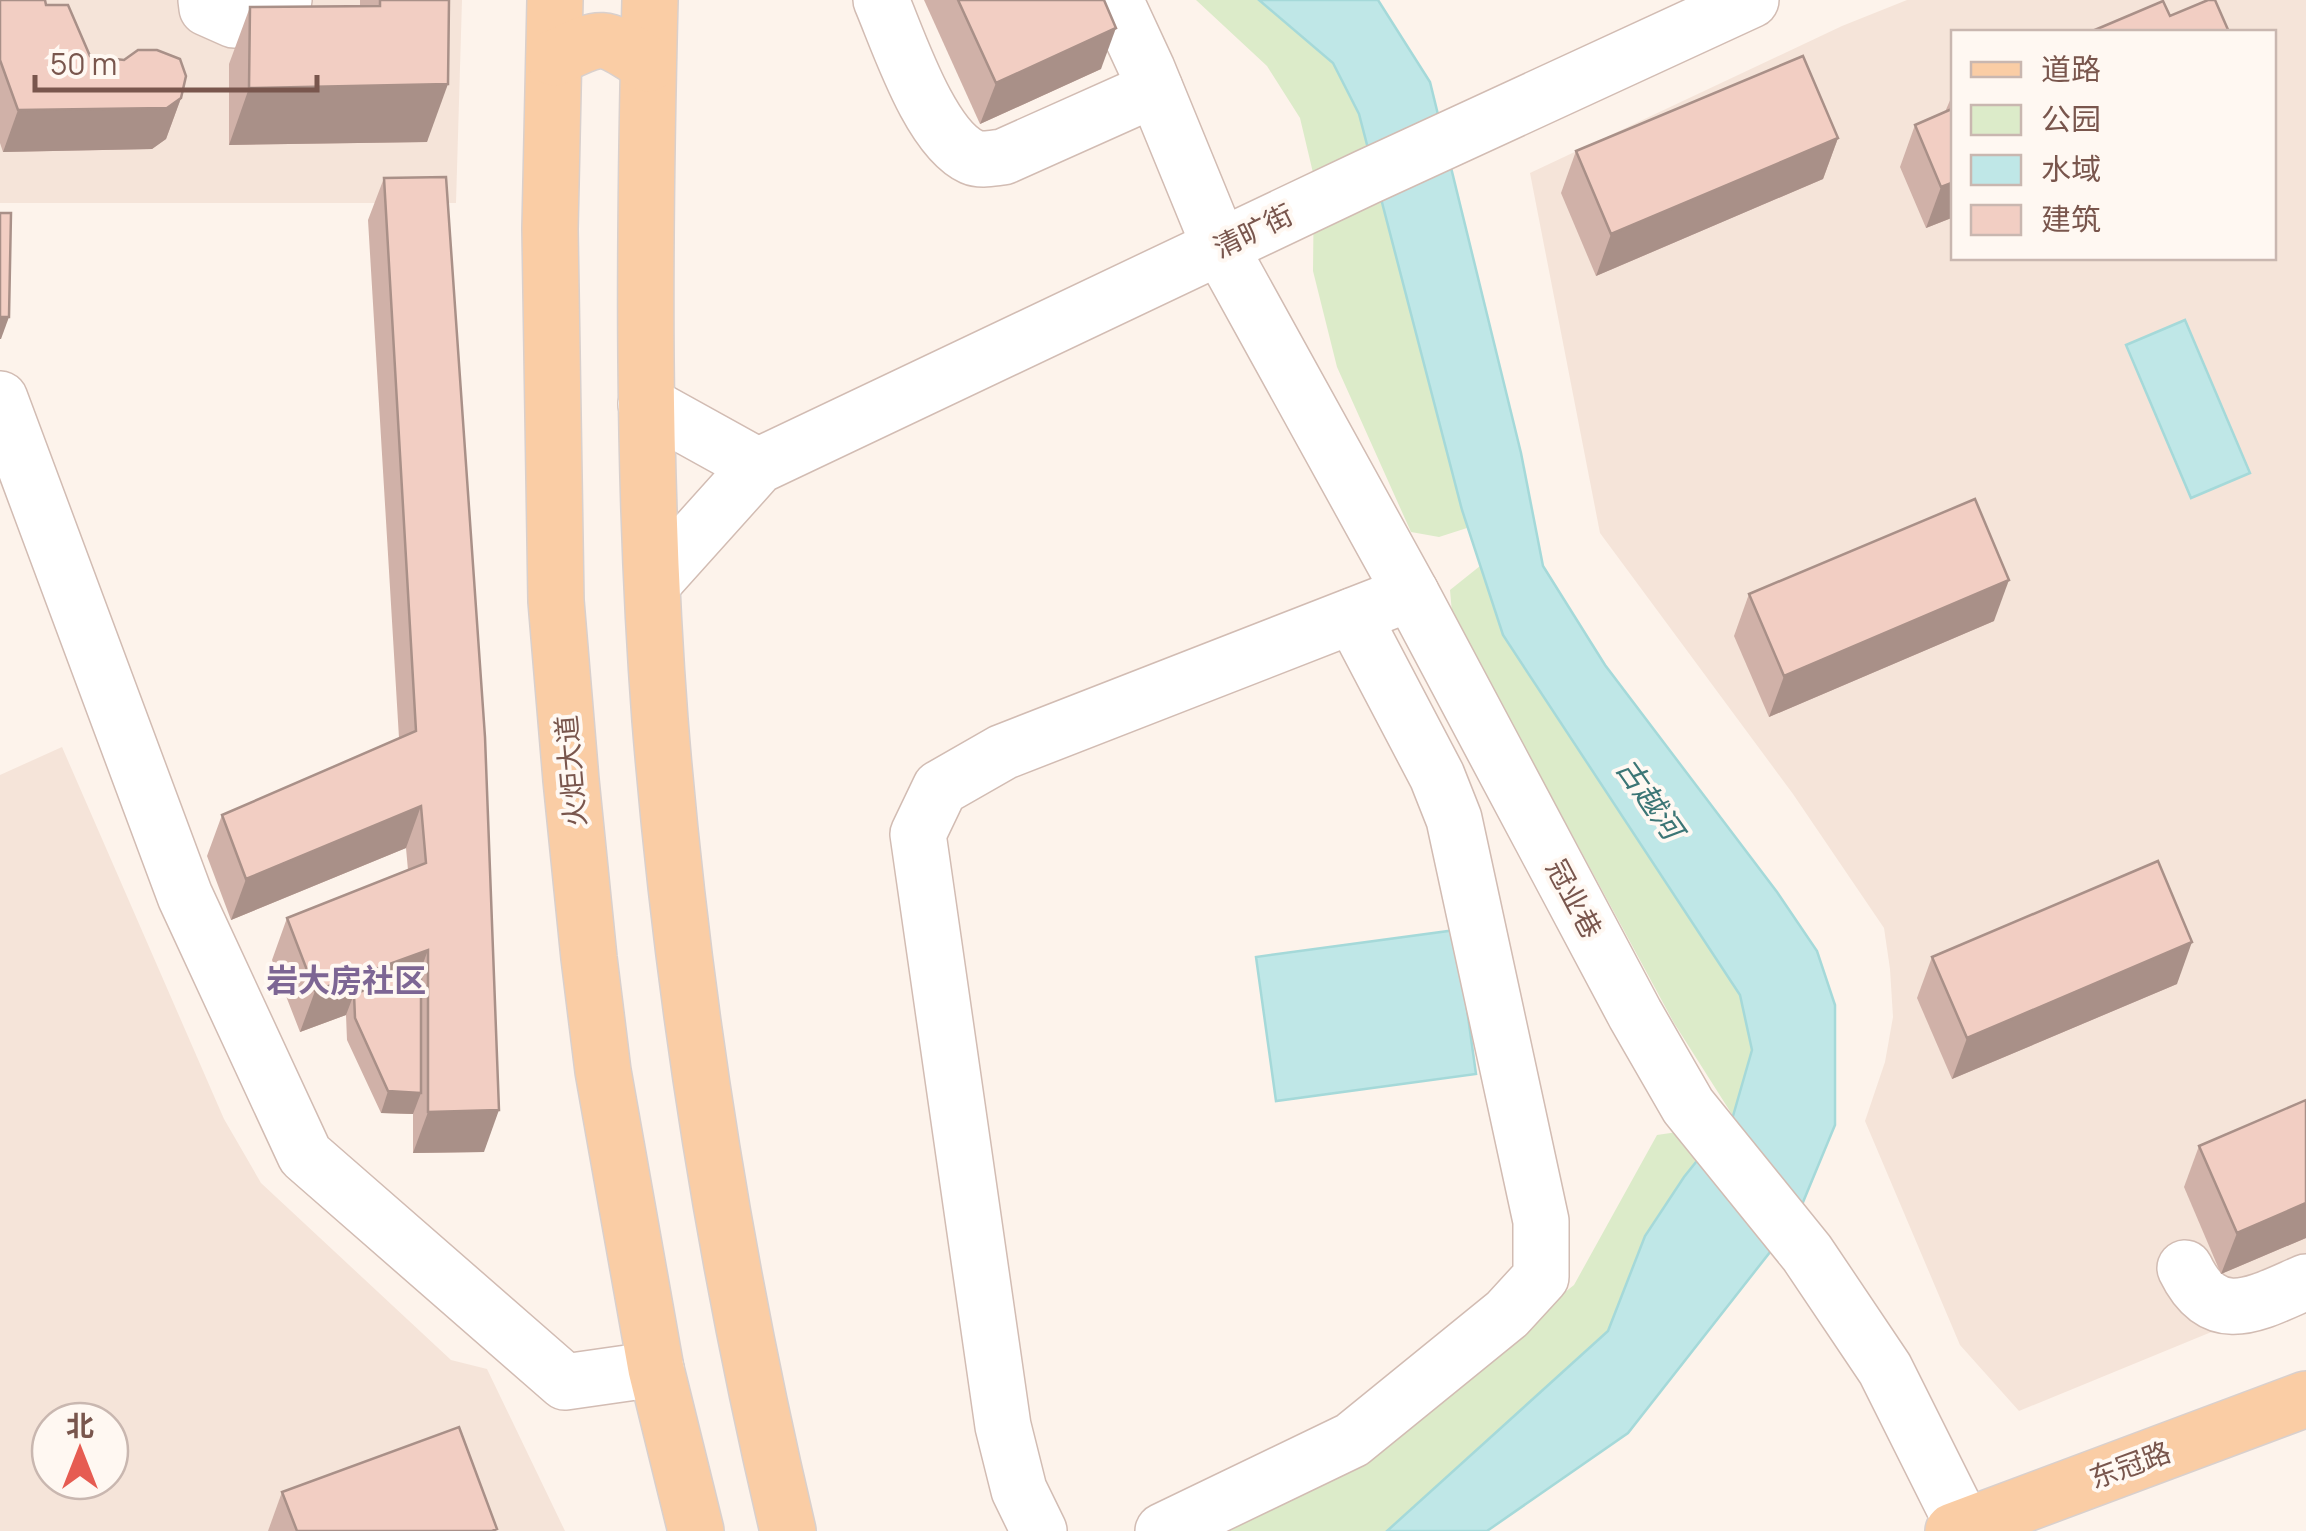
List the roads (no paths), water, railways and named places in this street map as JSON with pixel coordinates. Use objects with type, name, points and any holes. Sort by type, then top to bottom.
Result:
[{"type":"main road","name":"火炬大道","points":[[555,0],[550,229],[556,582],[571,780],[601,1052],[656,1368],[696,1531]]},
{"type":"main road","points":[[650,0],[646,404],[660,719],[696,1052],[747,1345],[788,1531]]},
{"type":"main road","points":[[554,58],[591,40],[610,40],[648,64]]},
{"type":"main road","name":"东冠路","points":[[1958,1529],[2306,1399]]},
{"type":"street","points":[[206,0],[207,8],[234,20],[264,18],[284,0]]},
{"type":"street","points":[[881,0],[934,120],[954,146],[976,159],[1004,157],[1155,90]]},
{"type":"street","name":"冠业巷","points":[[1115,0],[1220,247],[1666,1069],[1688,1106],[1807,1253],[1885,1368],[1958,1529]]},
{"type":"street","name":"清旷街","points":[[653,583],[758,466],[1751,0]]},
{"type":"street","points":[[0,399],[185,896],[304,1155],[565,1382],[656,1368]]},
{"type":"street","points":[[646,404],[758,466]]},
{"type":"street","points":[[1039,1531],[1019,1490],[1003,1426],[918,834],[940,788],[1003,752],[1410,593]]},
{"type":"street","points":[[1163,1531],[1352,1440],[1507,1314],[1540,1278],[1540,1222],[1454,819],[1437,776],[1353,616]]},
{"type":"street","points":[[2185,1268],[2198,1291],[2226,1308],[2244,1307],[2306,1282]]},
{"type":"water","name":"古越河","points":[[1259,0],[1378,0],[1430,82],[1521,453],[1543,566],[1605,665],[1817,951],[1835,1005],[1835,1125],[1796,1219],[1628,1433],[1487,1531],[1387,1531],[1608,1331],[1645,1236],[1684,1177],[1733,1116],[1752,1050],[1740,995],[1503,635],[1462,510],[1359,114],[1333,63]]},
{"type":"water","points":[[2185,320],[2250,473],[2191,498],[2126,345]]},
{"type":"water","points":[[1456,930],[1476,1074],[1276,1101],[1256,957]]},
{"type":"district","name":"岩大房社区","points":[[346,981]]}]
